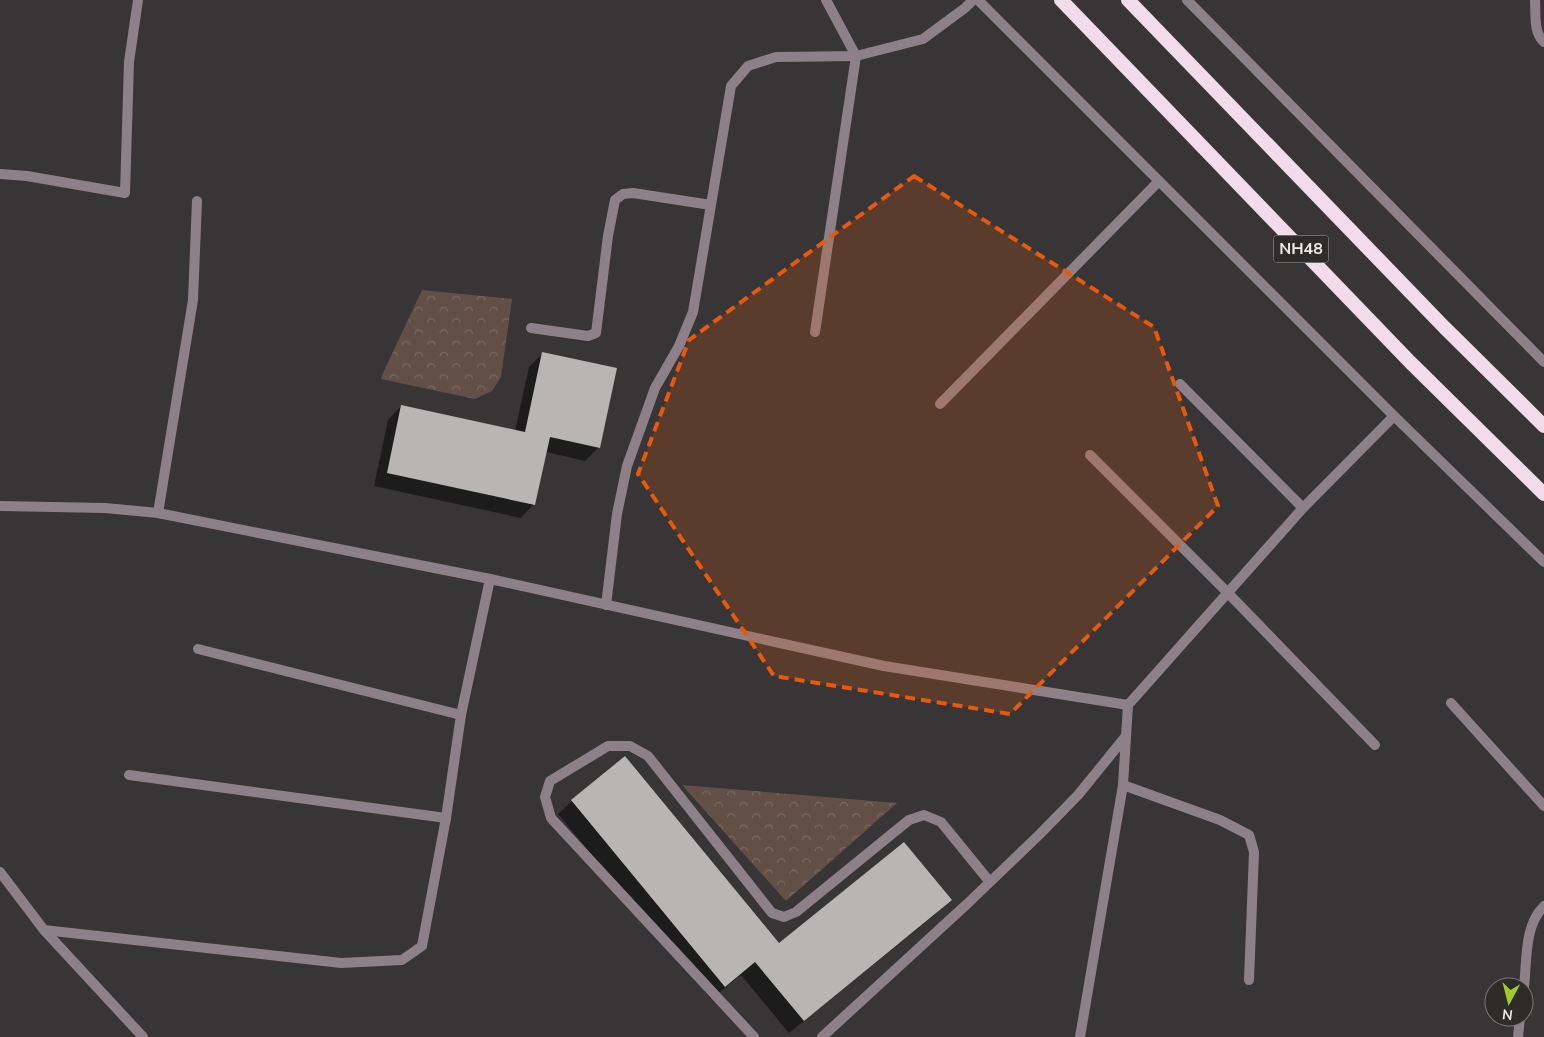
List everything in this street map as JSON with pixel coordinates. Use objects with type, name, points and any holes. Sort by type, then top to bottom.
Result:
[{"type":"highway","name":"NH48","points":[[1061,0],[1410,362],[1544,494]]},
{"type":"highway","name":"NH48","points":[[1128,0],[1444,328],[1544,426]]},
{"type":"street","points":[[0,174],[27,176],[125,193],[129,62],[138,0]]},
{"type":"street","points":[[815,332],[856,56],[826,0]]},
{"type":"street","points":[[606,605],[617,514],[627,466],[655,388],[679,346],[693,312],[731,86],[748,66],[776,57],[856,56],[923,39],[973,0]]},
{"type":"street","points":[[978,0],[1394,416],[1544,562]]},
{"type":"street","points":[[1535,0],[1536,29],[1541,40],[1544,42]]},
{"type":"street","points":[[1191,1],[1544,362]]},
{"type":"street","points":[[940,404],[1160,181]]},
{"type":"street","points":[[531,328],[588,336],[596,333],[608,236],[615,200],[623,194],[633,193],[711,205]]},
{"type":"street","points":[[158,513],[193,300],[197,201]]},
{"type":"street","points":[[1180,384],[1303,508]]},
{"type":"street","points":[[1080,1037],[1124,785],[1128,705],[1303,508],[1394,416]]},
{"type":"street","points":[[1090,455],[1227,592],[1375,745]]},
{"type":"street","points":[[0,506],[105,508],[158,513],[490,579],[884,666],[1128,705]]},
{"type":"street","points":[[44,930],[340,963],[402,960],[422,946],[446,818],[461,715],[490,579]]},
{"type":"street","points":[[198,649],[461,715]]},
{"type":"street","points":[[1451,703],[1544,806]]},
{"type":"street","points":[[822,1037],[1040,834],[1078,795],[1126,736]]},
{"type":"street","points":[[754,1037],[551,818],[545,797],[550,780],[608,746],[630,746],[648,756],[772,913],[784,917],[796,912],[909,820],[924,815],[941,822],[989,882]]},
{"type":"street","points":[[129,774],[446,818]]},
{"type":"street","points":[[1124,785],[1220,820],[1250,835],[1254,852],[1249,980]]},
{"type":"street","points":[[0,872],[44,930],[143,1037]]},
{"type":"street","points":[[1525,977],[1530,925],[1544,906]]},
{"type":"highlighted area","points":[[914,176],[1154,327],[1218,506],[1010,714],[774,676],[638,474],[689,340]]},
{"type":"green space","points":[[422,290],[512,299],[501,377],[492,391],[475,399],[381,379]]},
{"type":"green space","points":[[682,785],[897,803],[786,901]]},
{"type":"building","points":[[542,352],[617,368],[600,448],[550,437],[535,505],[387,473],[401,405],[525,432]]},
{"type":"building","points":[[625,756],[779,943],[904,842],[952,900],[804,1021],[755,962],[725,987],[571,800]]}]
